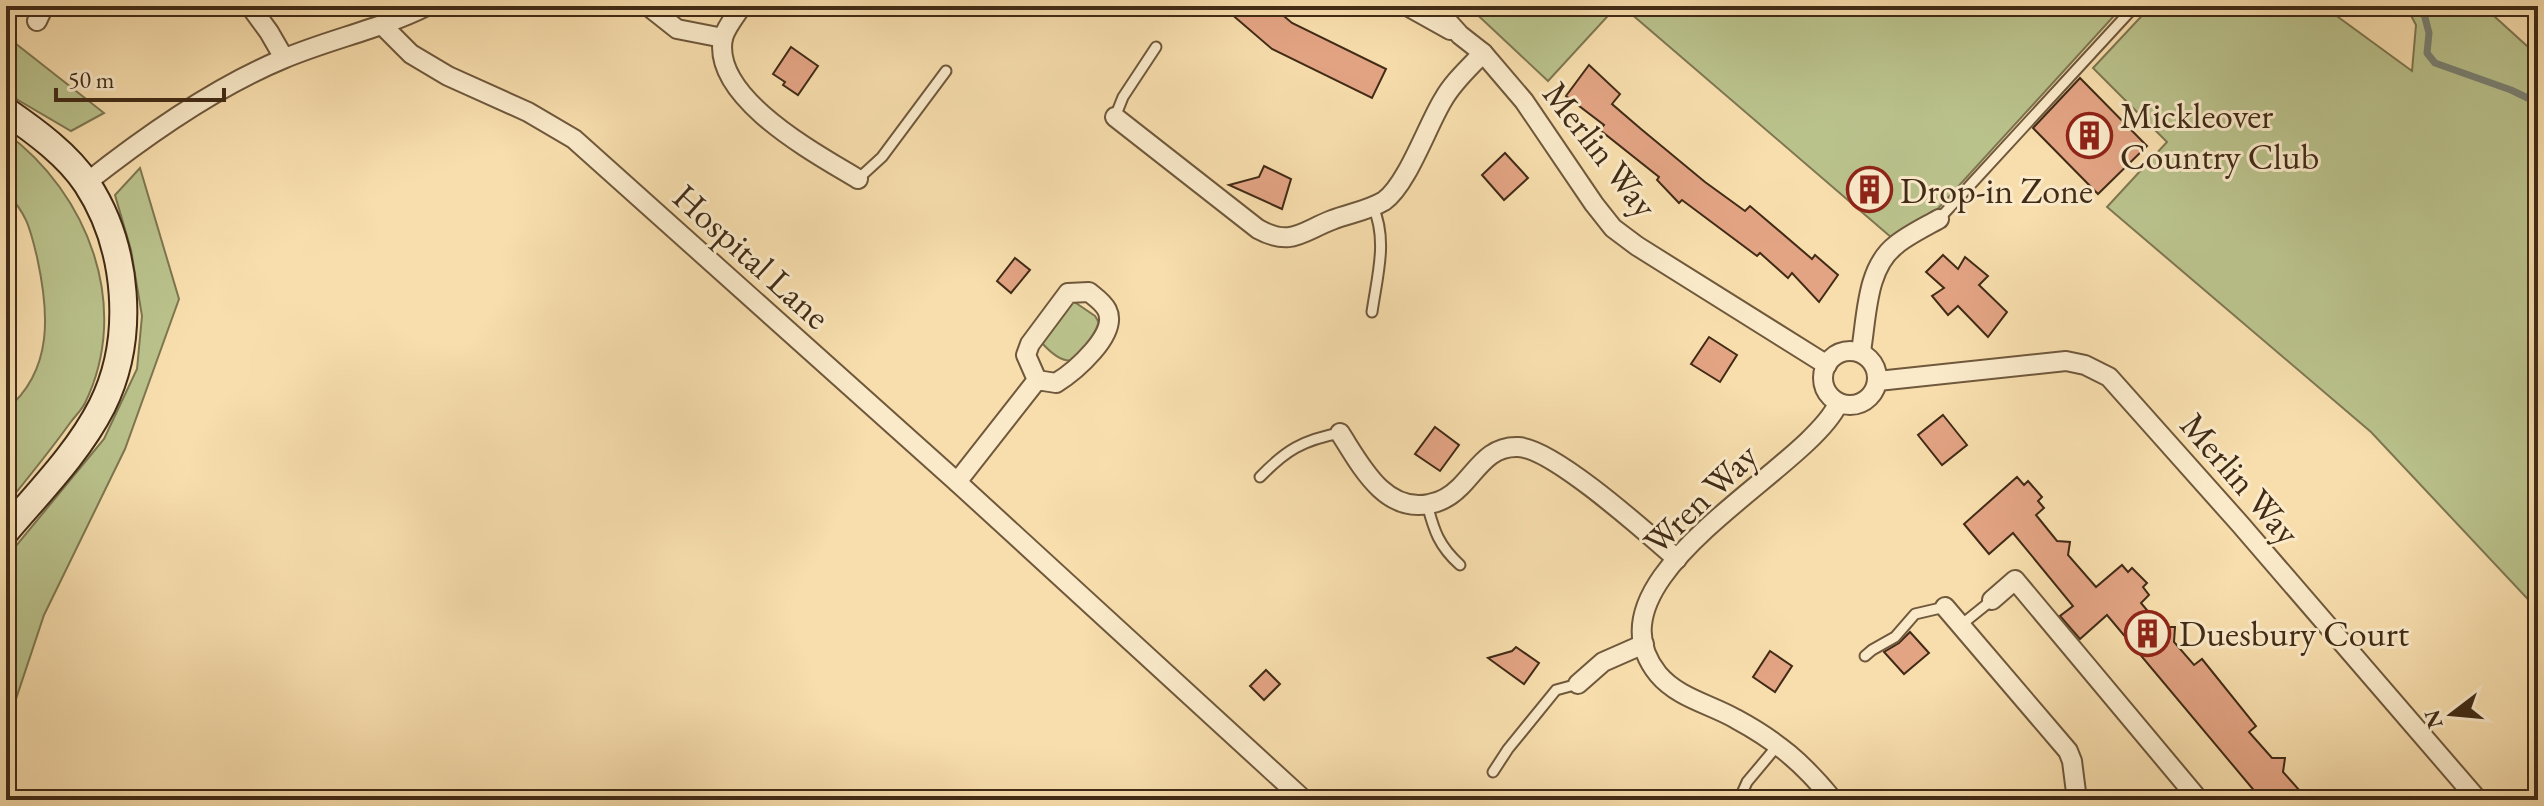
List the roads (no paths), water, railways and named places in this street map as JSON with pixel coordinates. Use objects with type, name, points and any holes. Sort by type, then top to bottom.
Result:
[{"type":"street","points":[[250,6],[284,58]]},
{"type":"street","points":[[86,183],[163,125],[250,75],[284,58],[382,25],[427,6]]},
{"type":"street","points":[[648,6],[677,29],[723,38]]},
{"type":"street","points":[[742,6],[723,38],[730,76],[750,104],[858,179]]},
{"type":"street","name":"Merlin Way","points":[[1407,6],[1460,35],[1483,53],[1524,101],[1613,228],[1827,365]]},
{"type":"street","name":"Merlin Way","points":[[1434,6],[1460,35]]},
{"type":"street","name":"Hospital Lane","points":[[382,25],[411,54],[436,69],[528,112],[574,139],[957,482],[1304,800]]},
{"type":"street","points":[[1115,117],[1258,229],[1282,239],[1297,236],[1388,199],[1427,134],[1442,101],[1483,53]]},
{"type":"street","points":[[6,111],[58,153],[86,183],[107,224],[121,283],[124,312],[117,364],[103,404],[80,443],[6,531]]},
{"type":"street","points":[[1861,351],[1873,278],[1881,260],[1895,245],[1939,219]]},
{"type":"street","points":[[1089,292],[1106,309],[1110,320],[1107,332],[1073,372],[1056,383],[1037,380],[1026,355],[1030,344],[1068,293],[1089,292]]},
{"type":"street","points":[[1861,351],[1872,359],[1878,381],[1875,390],[1861,403],[1850,406],[1838,404],[1823,384],[1827,365],[1831,358],[1841,353],[1861,351]]},
{"type":"street","name":"Merlin Way","points":[[1878,381],[2066,361],[2085,365],[2109,377],[2478,800]]},
{"type":"street","points":[[957,482],[1037,380]]},
{"type":"street","name":"Wren Way","points":[[1644,644],[1643,615],[1658,584],[1677,559],[1723,512],[1824,426],[1838,404]]},
{"type":"street","points":[[1340,433],[1366,473],[1391,498],[1406,504],[1427,504],[1448,497],[1488,455],[1517,447],[1532,450],[1547,456],[1612,504],[1677,559]]},
{"type":"street","points":[[1992,600],[2015,580],[2199,800]]},
{"type":"street","points":[[1945,607],[2068,751],[2077,800]]},
{"type":"street","points":[[1578,684],[1603,662],[1644,644],[1658,674],[1683,695],[1735,718],[1778,745],[1800,761],[1833,800]]},
{"type":"lane","points":[[1939,219],[2135,6]]},
{"type":"lane","points":[[1115,117],[1123,97],[1156,47]]},
{"type":"lane","points":[[858,179],[882,157],[946,71]]},
{"type":"lane","points":[[1372,312],[1381,243],[1373,207]]},
{"type":"lane","points":[[1260,477],[1295,446],[1340,433]]},
{"type":"lane","points":[[1427,504],[1444,550],[1460,565]]},
{"type":"lane","points":[[1961,625],[1992,600]]},
{"type":"lane","points":[[1865,656],[1895,637],[1915,614],[1945,607]]},
{"type":"lane","points":[[1493,772],[1556,690],[1578,684]]},
{"type":"lane","points":[[1739,800],[1747,782],[1778,745]]},
{"type":"waterway","points":[[2422,6],[2429,33],[2427,53],[2435,63],[2538,103]]},
{"type":"place","name":"Mickleover Country Club","points":[[2089,136]]},
{"type":"place","name":"Drop-in Zone","points":[[1869,190]]},
{"type":"place","name":"Duesbury Court","points":[[2148,633]]}]
